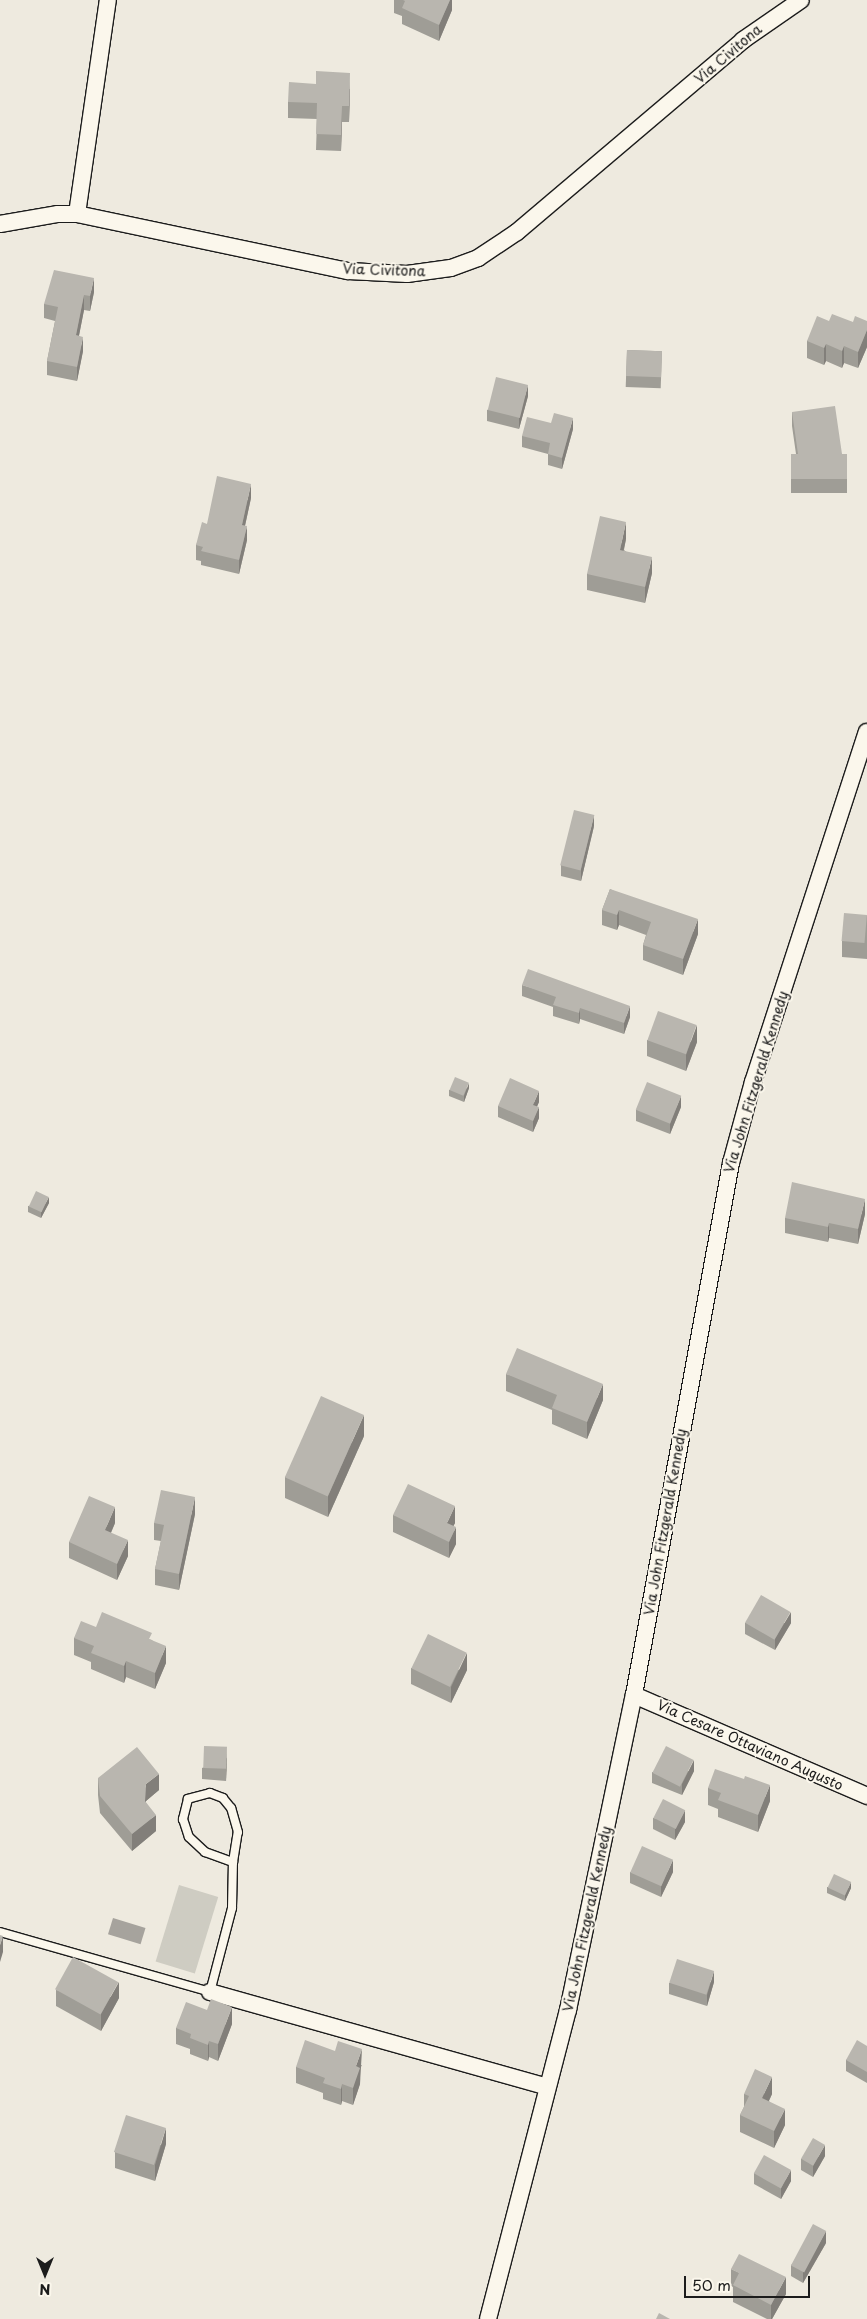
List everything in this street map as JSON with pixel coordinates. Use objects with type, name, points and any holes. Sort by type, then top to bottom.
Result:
[{"type":"street","points":[[77,214],[108,0]]},
{"type":"street","name":"Via Civitona","points":[[0,224],[58,214],[77,214],[348,270],[418,273],[451,268],[478,258],[517,232],[743,40],[801,0]]},
{"type":"street","name":"Via John Fitzgerald Kennedy","points":[[488,2319],[564,2026],[634,1694],[731,1163],[753,1082],[867,732]]},
{"type":"street","name":"Via Cesare Ottaviano Augusto","points":[[634,1694],[867,1796]]},
{"type":"street","points":[[210,1992],[547,2087]]},
{"type":"lane","points":[[0,1932],[210,1992],[232,1908],[233,1862],[238,1832],[228,1803],[210,1793],[188,1799],[182,1818],[189,1837],[205,1852],[233,1862]]},
{"type":"shaded area","points":[[179,1885],[218,1897],[195,1973],[156,1962]]},
{"type":"shaded area","points":[[113,1918],[146,1928],[141,1944],[108,1934]]},
{"type":"building","points":[[403,0],[450,0],[439,25],[402,8],[405,1]]},
{"type":"building","points":[[316,71],[350,73],[349,106],[342,106],[341,135],[316,134],[317,103],[288,102],[289,82],[316,84]]},
{"type":"building","points":[[54,270],[94,278],[90,296],[84,295],[76,335],[83,337],[77,367],[47,361],[58,307],[44,304]]},
{"type":"building","points":[[832,314],[853,322],[855,316],[867,321],[867,330],[858,352],[844,346],[842,351],[826,344],[824,348],[807,341],[817,316],[829,321]]},
{"type":"building","points":[[627,350],[662,351],[661,377],[626,376]]},
{"type":"building","points":[[496,377],[528,385],[520,418],[488,410]]},
{"type":"building","points":[[835,406],[842,454],[847,454],[847,479],[791,479],[791,454],[798,454],[792,412]]},
{"type":"building","points":[[554,413],[573,418],[562,458],[548,454],[550,443],[522,436],[527,417],[551,423]]},
{"type":"building","points":[[217,476],[251,484],[242,525],[247,526],[239,560],[201,551],[203,547],[196,545],[202,522],[207,524]]},
{"type":"building","points":[[600,516],[626,522],[620,550],[652,557],[645,587],[587,574]]},
{"type":"building","points":[[574,810],[594,815],[581,870],[560,865]]},
{"type":"building","points":[[610,889],[698,919],[683,959],[643,945],[651,922],[619,910],[617,915],[602,910]]},
{"type":"building","points":[[844,913],[867,915],[864,943],[842,941]]},
{"type":"building","points":[[528,969],[630,1006],[624,1023],[580,1008],[579,1013],[553,1005],[556,997],[522,985]]},
{"type":"building","points":[[658,1011],[697,1025],[686,1054],[647,1040]]},
{"type":"building","points":[[455,1077],[469,1083],[463,1096],[450,1090]]},
{"type":"building","points":[[510,1078],[539,1091],[533,1105],[539,1107],[533,1121],[498,1106]]},
{"type":"building","points":[[647,1082],[681,1096],[670,1124],[636,1110]]},
{"type":"building","points":[[792,1182],[865,1199],[858,1229],[829,1223],[828,1227],[785,1218]]},
{"type":"building","points":[[36,1191],[49,1197],[42,1212],[29,1206]]},
{"type":"building","points":[[517,1348],[603,1384],[587,1422],[552,1408],[557,1395],[506,1374]]},
{"type":"building","points":[[321,1396],[364,1415],[328,1496],[285,1477]]},
{"type":"building","points":[[408,1484],[455,1506],[447,1523],[456,1527],[449,1542],[393,1515]]},
{"type":"building","points":[[161,1490],[195,1497],[179,1574],[155,1569],[164,1525],[154,1523]]},
{"type":"building","points":[[89,1496],[115,1507],[105,1530],[128,1540],[117,1564],[69,1542]]},
{"type":"building","points":[[761,1595],[790,1612],[774,1640],[745,1623]]},
{"type":"building","points":[[102,1612],[152,1633],[149,1639],[166,1646],[155,1673],[126,1661],[124,1666],[91,1653],[94,1646],[74,1638],[81,1621],[96,1627]]},
{"type":"building","points":[[428,1634],[467,1653],[450,1687],[411,1668]]},
{"type":"building","points":[[204,1746],[227,1747],[226,1769],[203,1768]]},
{"type":"building","points":[[666,1746],[694,1760],[680,1787],[652,1773]]},
{"type":"building","points":[[137,1747],[159,1774],[146,1784],[145,1801],[156,1815],[132,1834],[100,1796],[98,1778]]},
{"type":"building","points":[[715,1769],[744,1779],[745,1776],[770,1785],[758,1815],[718,1800],[721,1793],[708,1788]]},
{"type":"building","points":[[663,1799],[685,1810],[676,1829],[653,1818]]},
{"type":"building","points":[[642,1846],[673,1860],[661,1886],[630,1872]]},
{"type":"building","points":[[834,1874],[851,1882],[845,1896],[828,1888]]},
{"type":"building","points":[[73,1957],[118,1982],[101,2015],[55,1989]]},
{"type":"building","points":[[677,1959],[714,1971],[706,1995],[669,1983]]},
{"type":"building","points":[[211,1999],[232,2007],[218,2044],[209,2041],[208,2045],[190,2038],[191,2034],[176,2028],[186,2002],[207,2010]]},
{"type":"building","points":[[305,2040],[335,2051],[338,2041],[362,2049],[356,2066],[360,2068],[353,2088],[342,2084],[341,2089],[323,2083],[325,2078],[296,2067]]},
{"type":"building","points":[[857,2040],[867,2046],[867,2072],[846,2060]]},
{"type":"building","points":[[755,2069],[772,2077],[762,2098],[785,2109],[774,2131],[740,2115],[749,2096],[744,2094]]},
{"type":"building","points":[[126,2115],[166,2128],[154,2165],[114,2152]]},
{"type":"building","points":[[813,2138],[825,2145],[813,2166],[801,2159]]},
{"type":"building","points":[[764,2155],[791,2170],[781,2188],[754,2173]]},
{"type":"building","points":[[813,2224],[826,2231],[804,2273],[791,2265]]},
{"type":"building","points":[[739,2254],[786,2277],[771,2305],[733,2285],[739,2273],[731,2269]]},
{"type":"building","points":[[659,2313],[670,2319],[656,2319]]}]
